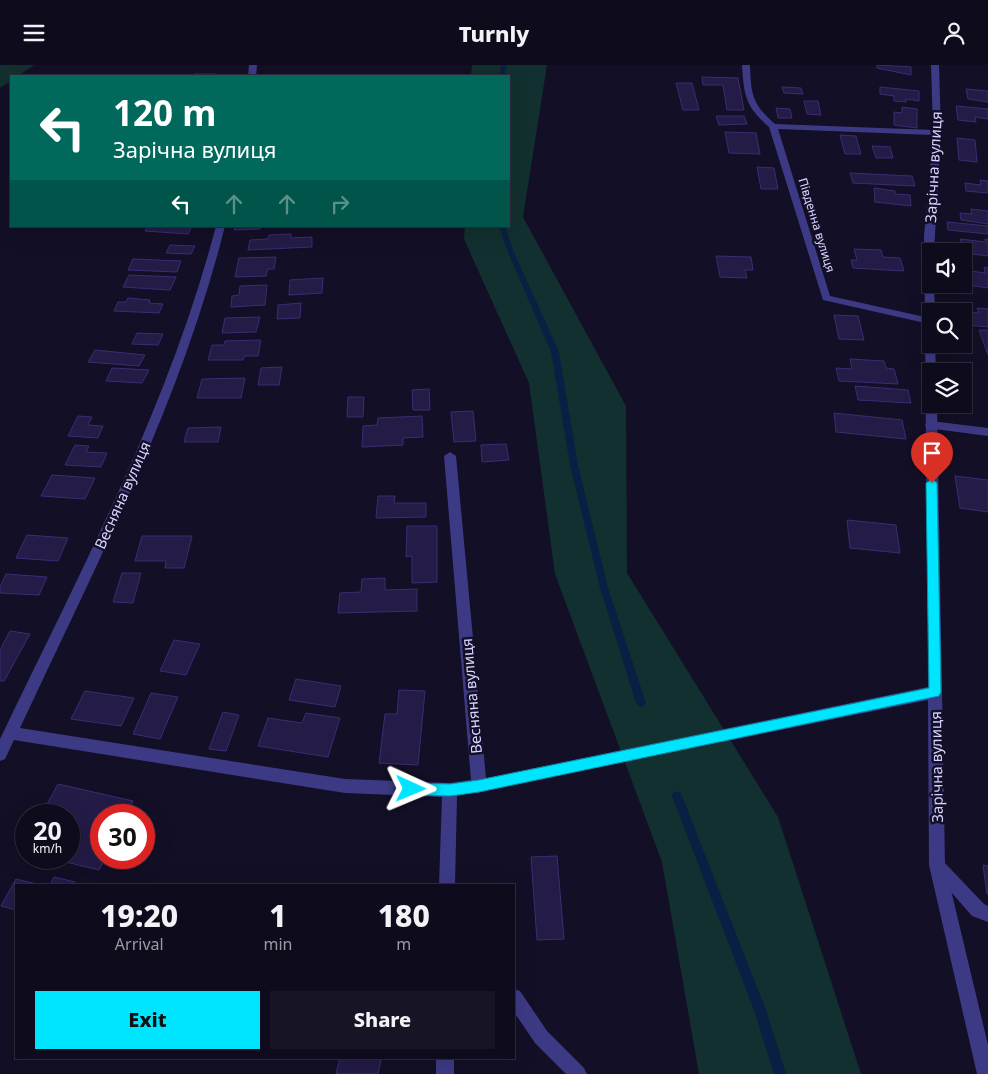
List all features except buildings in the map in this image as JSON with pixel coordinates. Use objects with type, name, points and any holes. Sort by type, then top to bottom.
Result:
[{"type":"street","points":[[746,65],[748,99],[756,112],[773,126],[938,133]]},
{"type":"street","name":"Зарічна вулиця","points":[[930,303],[929,236],[938,133],[935,65]]},
{"type":"street","name":"Південна вулиця","points":[[773,126],[826,299],[922,319]]},
{"type":"street","name":"Весняна вулиця","points":[[0,754],[138,463],[206,284],[221,227]]},
{"type":"street","name":"Зарічна вулиця","points":[[930,353],[937,865],[986,1074]]},
{"type":"street","points":[[931,425],[988,433]]},
{"type":"street","name":"Весняна вулиця","points":[[450,456],[479,786]]},
{"type":"street","points":[[11,733],[345,786],[450,790],[479,786],[935,692]]},
{"type":"street","points":[[447,884],[450,790]]},
{"type":"street","points":[[937,865],[978,910],[988,914]]},
{"type":"street","points":[[515,998],[541,1037],[578,1074]]},
{"type":"street","points":[[445,1059],[445,1074]]},
{"type":"green space","points":[[0,65],[34,65],[19,75],[10,75],[10,82],[0,88]]},
{"type":"green space","points":[[472,65],[547,65],[523,217],[626,406],[627,573],[778,817],[861,1074],[699,1074],[662,862],[555,574],[529,383],[464,239],[465,227],[510,227],[510,75],[471,75]]},
{"type":"waterway","points":[[502,75],[504,65]]},
{"type":"waterway","points":[[502,227],[510,250],[555,352],[574,465],[604,588],[641,703]]},
{"type":"waterway","points":[[677,796],[760,1010],[780,1074]]},
{"type":"route","points":[[411,789],[450,790],[479,786],[935,692],[932,483]]}]
